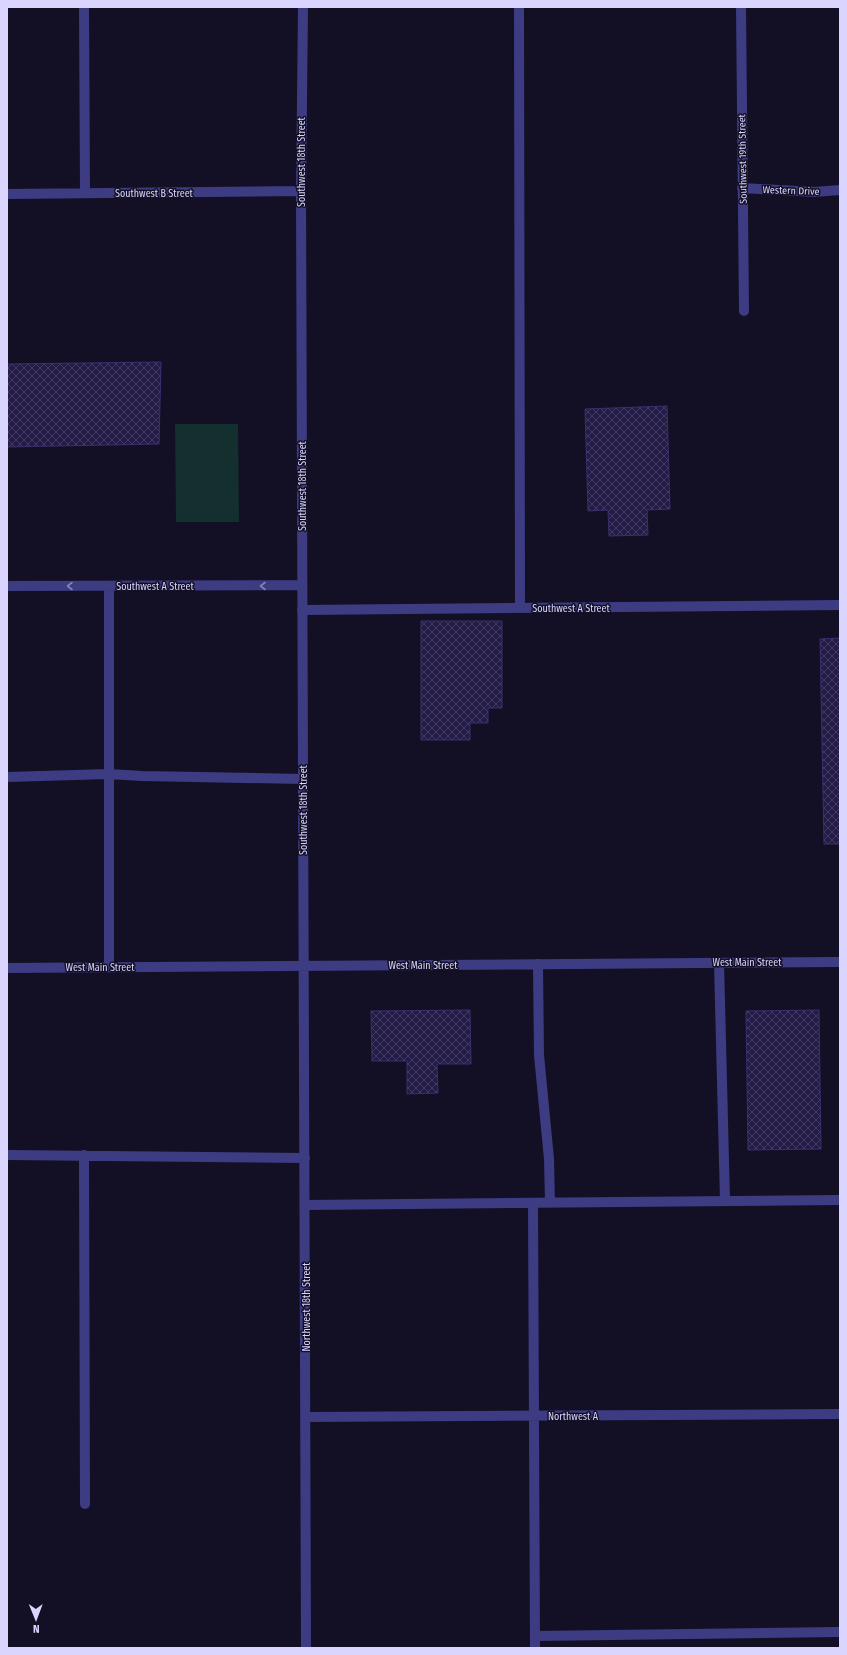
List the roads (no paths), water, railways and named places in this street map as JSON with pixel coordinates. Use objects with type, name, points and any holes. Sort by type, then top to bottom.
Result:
[{"type":"street","points":[[84,7],[85,193]]},
{"type":"street","name":"Southwest 18th Street","points":[[303,7],[301,191],[304,965]]},
{"type":"street","points":[[519,7],[520,608]]},
{"type":"street","name":"Southwest 19th Street","points":[[741,7],[744,311]]},
{"type":"street","name":"Western Drive","points":[[742,188],[814,192],[840,190]]},
{"type":"street","name":"Southwest B Street","points":[[7,194],[301,191]]},
{"type":"street","name":"Southwest A Street","points":[[7,586],[302,585]]},
{"type":"street","points":[[109,586],[109,967]]},
{"type":"street","name":"Southwest A Street","points":[[302,610],[840,606]]},
{"type":"street","points":[[7,777],[109,774],[303,779]]},
{"type":"street","points":[[719,962],[725,1201]]},
{"type":"street","name":"West Main Street","points":[[7,968],[840,962]]},
{"type":"street","points":[[538,964],[539,1055],[549,1159],[550,1203]]},
{"type":"street","name":"Northwest 18th Street","points":[[304,965],[306,1648]]},
{"type":"street","points":[[7,1154],[305,1158]]},
{"type":"street","points":[[84,1155],[85,1504]]},
{"type":"street","points":[[305,1205],[840,1200]]},
{"type":"street","points":[[533,1203],[535,1648]]},
{"type":"street","name":"Northwest A","points":[[306,1417],[840,1414]]},
{"type":"street","points":[[535,1636],[840,1632]]}]
